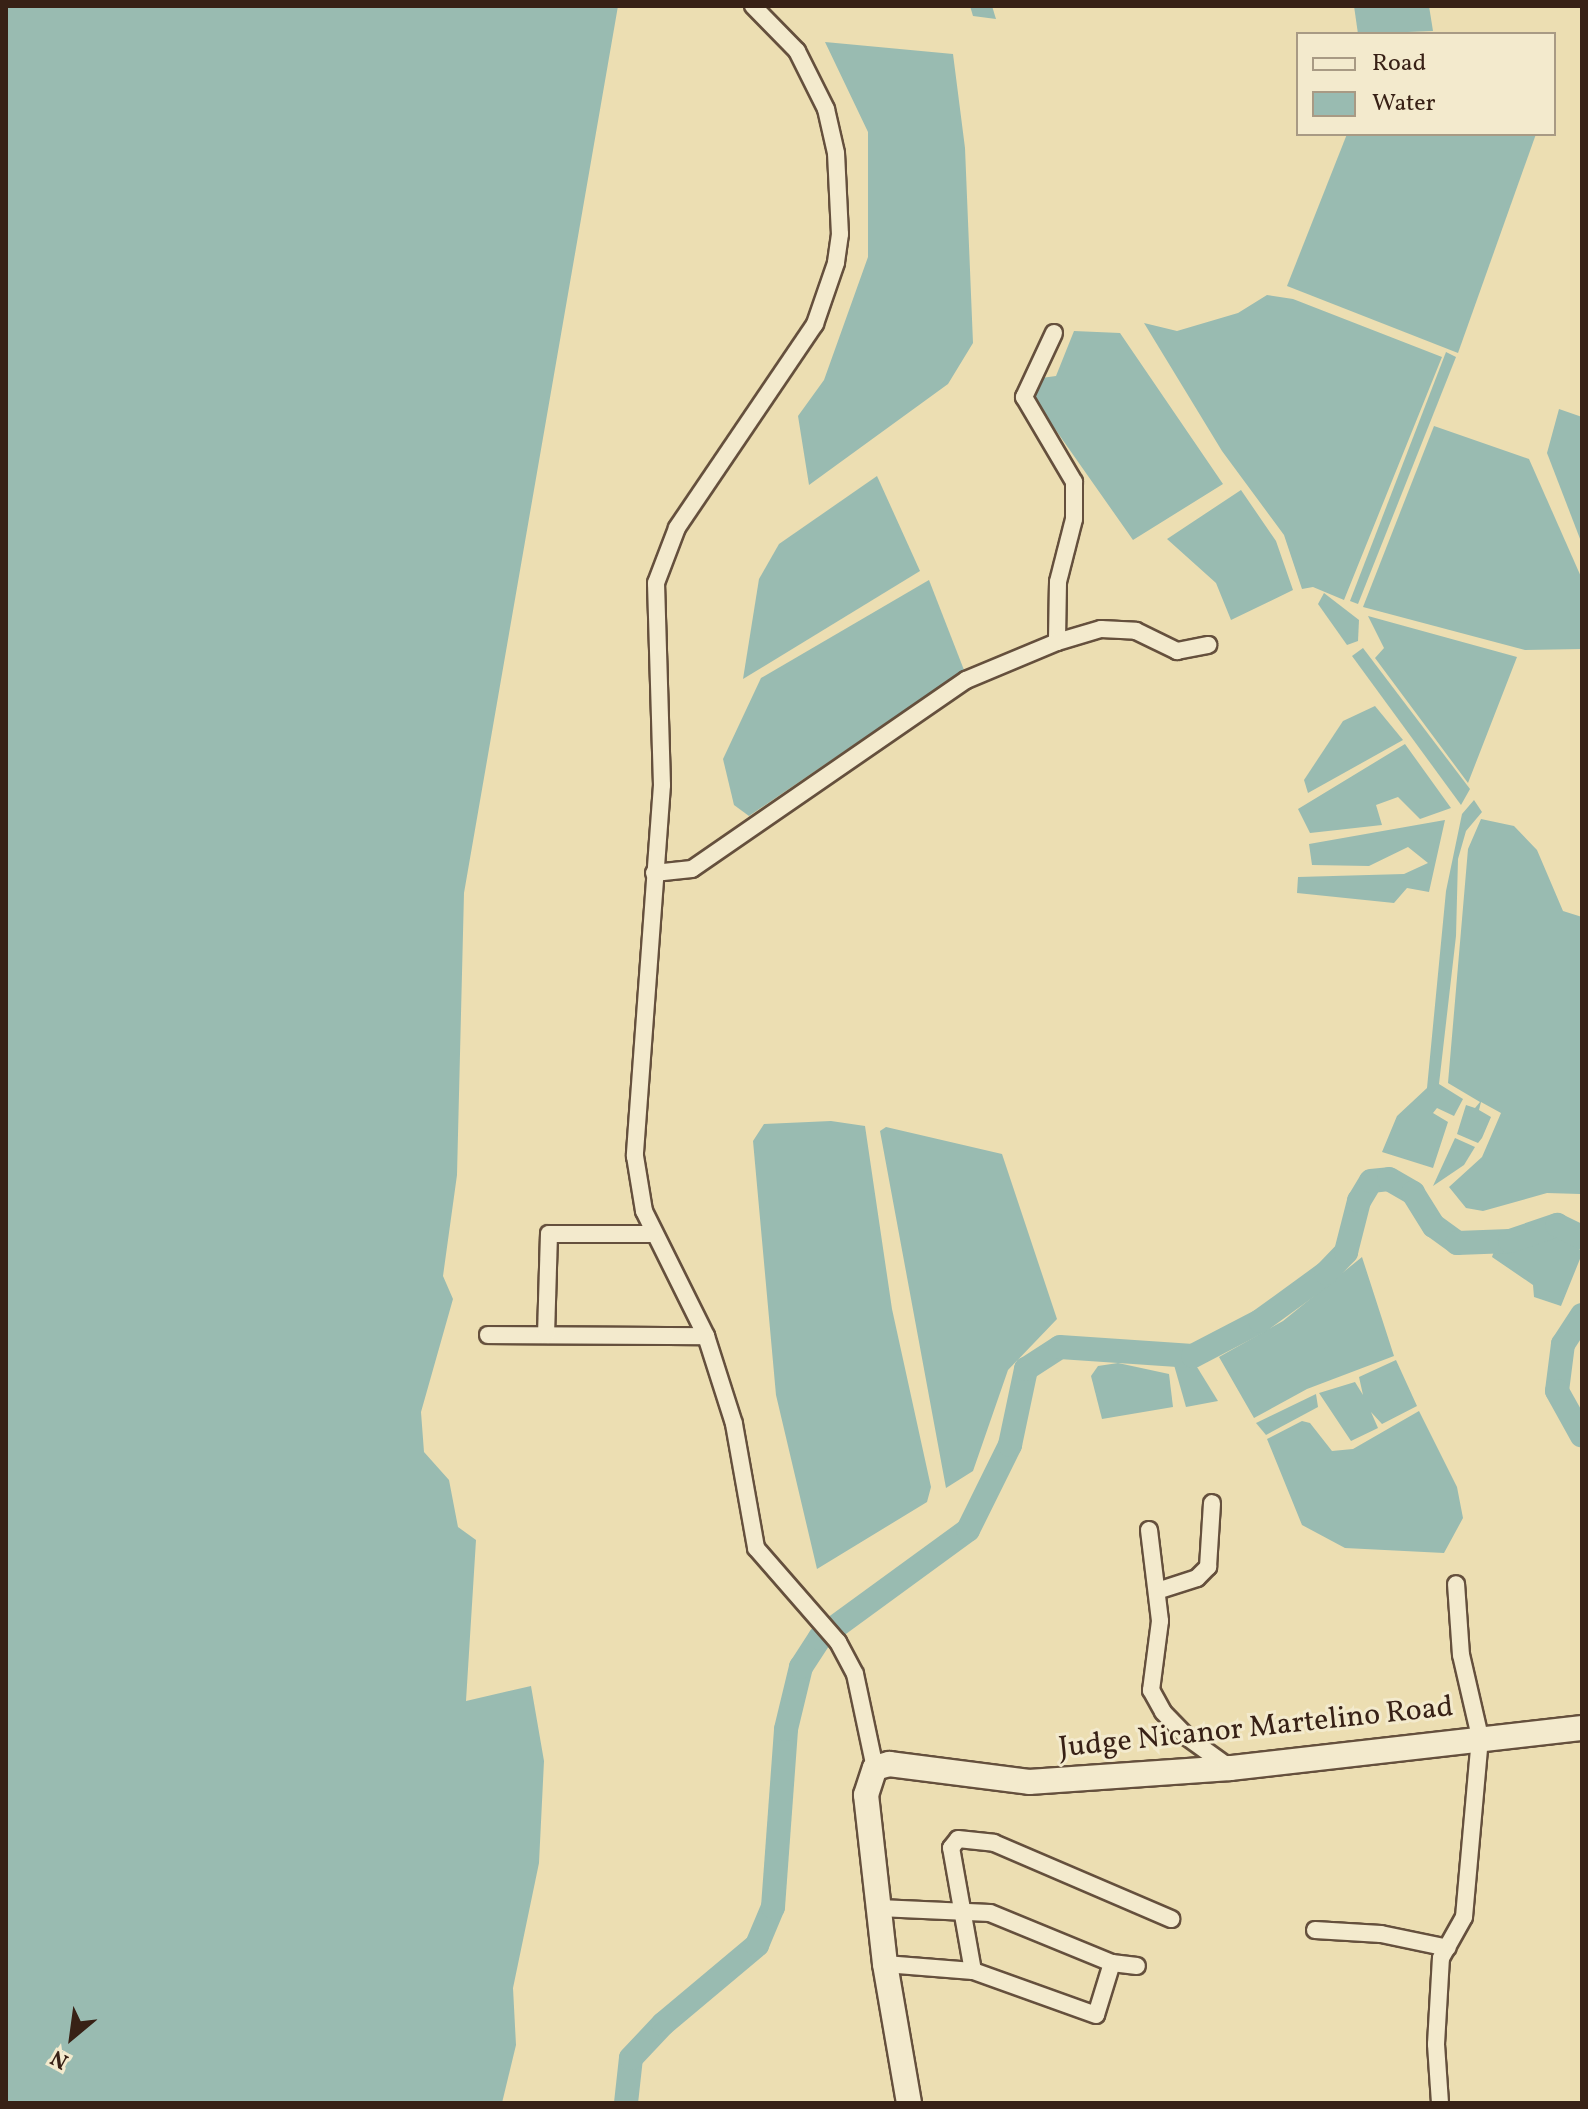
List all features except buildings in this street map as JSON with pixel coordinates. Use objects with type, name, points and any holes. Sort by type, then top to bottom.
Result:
[{"type":"street","points":[[753,6],[797,51],[826,109],[836,153],[840,234],[815,324],[677,528],[656,583],[662,725],[635,1156],[644,1211],[706,1336],[734,1424],[756,1548],[838,1642],[855,1674],[882,1766],[866,1795],[885,1964],[909,2103]]},
{"type":"street","points":[[1054,333],[1024,397],[1074,482],[1074,519],[1058,582],[1057,642]]},
{"type":"street","points":[[654,873],[692,869],[966,680],[1057,642],[1101,629],[1136,631],[1177,651],[1208,645]]},
{"type":"street","points":[[546,1335],[549,1234],[654,1234]]},
{"type":"street","points":[[488,1335],[706,1336]]},
{"type":"street","points":[[1157,1591],[1197,1578],[1208,1567],[1212,1503]]},
{"type":"street","points":[[1149,1530],[1160,1621],[1151,1690],[1163,1712],[1187,1737],[1231,1768]]},
{"type":"street","points":[[1440,2103],[1436,2044],[1441,1958],[1464,1917],[1480,1737],[1461,1655],[1456,1584]]},
{"type":"street","name":"Judge Nicanor Martelino Road","points":[[882,1766],[1029,1782],[1231,1768],[1480,1737],[1582,1728]]},
{"type":"street","points":[[973,1971],[951,1848],[967,1839],[994,1843],[1171,1919]]},
{"type":"street","points":[[879,1908],[961,1908],[990,1913],[1112,1963],[1137,1966]]},
{"type":"street","points":[[1315,1930],[1381,1934],[1448,1948]]},
{"type":"street","points":[[885,1964],[973,1971],[1096,2015],[1112,1963]]},
{"type":"water","points":[[6,6],[618,6],[464,893],[457,1175],[443,1276],[453,1299],[421,1412],[424,1452],[449,1480],[458,1527],[476,1540],[466,1701],[531,1686],[544,1761],[539,1863],[513,1988],[516,2045],[502,2103],[6,2103]]},
{"type":"water","points":[[970,6],[992,6],[996,19],[973,16]]},
{"type":"water","points":[[1354,6],[1429,6],[1433,31],[1358,32]]},
{"type":"water","points":[[825,42],[953,54],[965,148],[973,343],[948,384],[809,485],[798,416],[824,380],[868,257],[868,132]]},
{"type":"water","points":[[1346,136],[1535,136],[1458,353],[1287,286]]},
{"type":"water","points":[[1267,295],[1293,299],[1442,357],[1344,600],[1313,587],[1302,589],[1284,535],[1222,451],[1144,323],[1177,331],[1238,313]]},
{"type":"water","points":[[1074,331],[1120,333],[1223,484],[1133,540],[1029,392],[1034,379],[1056,376]]},
{"type":"water","points":[[1446,352],[1456,357],[1358,604],[1350,601]]},
{"type":"water","points":[[1559,409],[1582,417],[1582,544],[1547,453]]},
{"type":"water","points":[[1434,426],[1529,459],[1582,579],[1582,649],[1525,650],[1363,607]]},
{"type":"water","points":[[877,476],[920,571],[743,679],[759,579],[779,544]]},
{"type":"water","points":[[1241,490],[1276,541],[1293,590],[1231,620],[1216,583],[1167,539]]},
{"type":"water","points":[[929,580],[964,670],[749,816],[734,805],[723,759],[761,678]]},
{"type":"water","points":[[1324,593],[1359,620],[1358,641],[1347,645],[1318,604]]},
{"type":"water","points":[[1368,616],[1517,657],[1468,783],[1375,658],[1384,648]]},
{"type":"water","points":[[1363,648],[1470,789],[1461,805],[1352,656]]},
{"type":"water","points":[[1375,706],[1403,740],[1308,793],[1304,780],[1343,721]]},
{"type":"water","points":[[1405,744],[1451,808],[1420,819],[1398,797],[1376,805],[1382,825],[1310,833],[1298,809]]},
{"type":"water","points":[[1474,800],[1482,812],[1466,831],[1458,859],[1456,936],[1439,1084],[1463,1099],[1454,1116],[1437,1108],[1433,1113],[1448,1122],[1433,1168],[1382,1152],[1397,1116],[1427,1088],[1446,891],[1462,814]]},
{"type":"water","points":[[1481,819],[1514,826],[1537,850],[1563,911],[1582,917],[1580,1194],[1547,1193],[1483,1211],[1466,1208],[1449,1187],[1482,1157],[1501,1113],[1481,1102],[1479,1110],[1491,1117],[1482,1138],[1478,1143],[1457,1134],[1466,1105],[1475,1108],[1480,1102],[1448,1083],[1468,849]]},
{"type":"water","points":[[1445,820],[1429,892],[1407,888],[1394,903],[1297,893],[1298,877],[1404,874],[1428,863],[1408,847],[1369,866],[1312,865],[1309,844]]},
{"type":"water","points":[[831,1121],[865,1126],[892,1309],[931,1487],[927,1502],[817,1569],[776,1395],[753,1141],[764,1124]]},
{"type":"water","points":[[886,1127],[1002,1154],[1057,1319],[1008,1370],[973,1471],[946,1488],[880,1131]]},
{"type":"water","points":[[1455,1138],[1475,1147],[1464,1165],[1433,1186]]},
{"type":"water","points":[[1556,1234],[1577,1244],[1582,1254],[1561,1306],[1534,1297],[1533,1285],[1492,1257],[1494,1251]]},
{"type":"water","points":[[1362,1257],[1394,1356],[1307,1389],[1254,1418],[1219,1357],[1283,1321]]},
{"type":"water","points":[[1396,1360],[1417,1406],[1382,1424],[1371,1412],[1378,1428],[1351,1441],[1319,1393],[1355,1382],[1363,1395],[1359,1377]]},
{"type":"water","points":[[1185,1362],[1197,1367],[1218,1401],[1186,1407],[1174,1365]]},
{"type":"water","points":[[1118,1363],[1169,1374],[1173,1407],[1102,1419],[1091,1376],[1098,1366]]},
{"type":"water","points":[[1316,1394],[1318,1407],[1266,1435],[1256,1423]]},
{"type":"water","points":[[1419,1411],[1457,1487],[1463,1518],[1444,1553],[1345,1548],[1302,1525],[1267,1439],[1302,1421],[1310,1423],[1332,1451],[1353,1449]]},
{"type":"waterway","points":[[626,2103],[631,2058],[663,2024],[757,1945],[773,1907],[786,1729],[801,1667],[820,1638],[968,1530],[1010,1445],[1026,1369],[1060,1347],[1193,1356],[1260,1321],[1326,1273],[1346,1252],[1359,1201],[1371,1181],[1389,1179],[1413,1193],[1434,1226],[1457,1243],[1510,1241],[1557,1225],[1582,1237]]},
{"type":"waterway","points":[[1582,1315],[1563,1344],[1557,1391],[1582,1436]]}]
